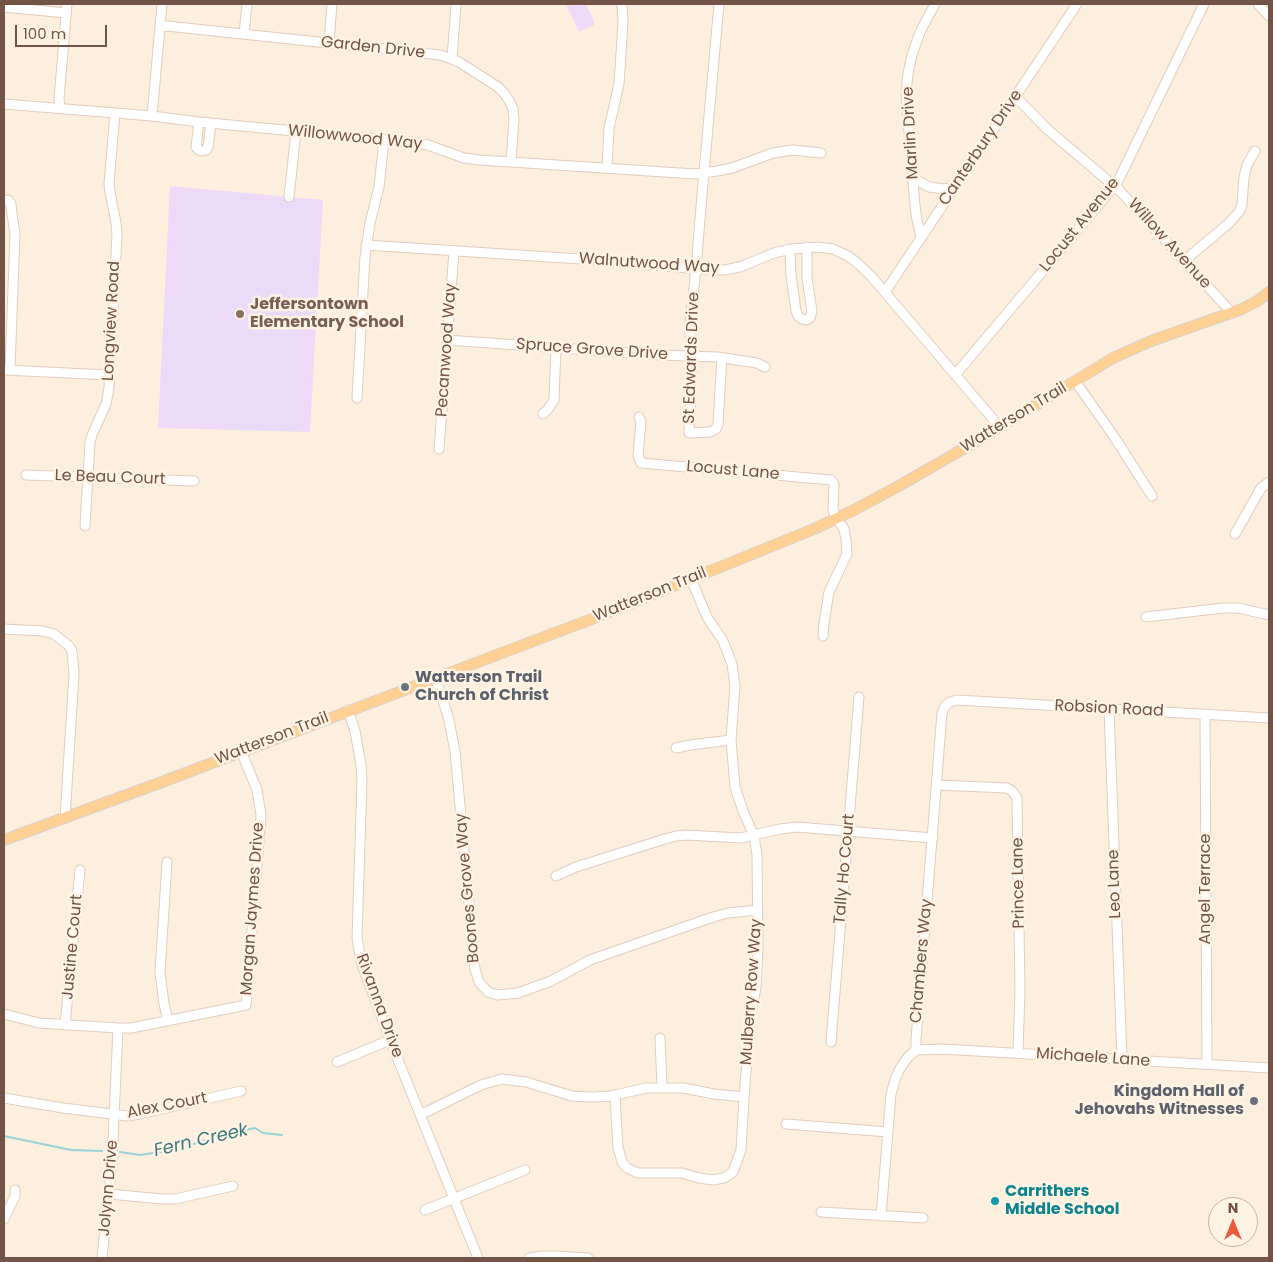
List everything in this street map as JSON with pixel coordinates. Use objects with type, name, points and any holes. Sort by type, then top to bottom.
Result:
[{"type":"main road","name":"Watterson Trail","points":[[4,840],[590,620],[837,519],[898,487],[1113,358],[1136,347],[1232,313],[1252,304],[1269,293]]},
{"type":"street","points":[[152,116],[162,4]]},
{"type":"street","points":[[244,34],[247,4]]},
{"type":"street","points":[[329,43],[332,4]]},
{"type":"street","points":[[452,59],[456,4]]},
{"type":"street","points":[[607,168],[608,128],[619,84],[623,24],[622,4]]},
{"type":"street","name":"St Edwards Drive","points":[[719,4],[690,323],[693,356],[689,433],[710,432],[716,429],[718,424],[722,358]]},
{"type":"street","name":"Marlin Drive","points":[[922,237],[915,206],[906,95],[912,55],[920,32],[935,4]]},
{"type":"street","name":"Canterbury Drive","points":[[885,292],[1077,4]]},
{"type":"street","name":"Locust Avenue","points":[[955,375],[1115,186],[1204,4]]},
{"type":"street","points":[[1258,4],[1269,16]]},
{"type":"street","points":[[4,7],[66,8],[59,99],[60,108]]},
{"type":"street","name":"Garden Drive","points":[[160,26],[440,55],[452,59],[498,88],[507,96],[514,115],[511,162]]},
{"type":"street","name":"Willow Avenue","points":[[1015,96],[1048,129],[1115,186],[1232,313]]},
{"type":"street","name":"Willowwood Way","points":[[4,104],[152,116],[410,142],[428,145],[464,158],[480,160],[695,174],[732,168],[772,153],[793,150],[820,152]]},
{"type":"street","name":"Longview Road","points":[[85,526],[90,442],[108,396],[117,234],[109,184],[115,113]]},
{"type":"street","points":[[199,122],[196,147],[202,151],[208,147],[211,123]]},
{"type":"street","points":[[288,197],[296,131]]},
{"type":"street","points":[[357,398],[366,245],[379,187],[384,140]]},
{"type":"street","points":[[1184,261],[1228,224],[1239,212],[1242,205],[1247,165],[1256,151]]},
{"type":"street","points":[[913,178],[930,187],[944,189],[955,187]]},
{"type":"street","points":[[4,201],[8,200],[11,204],[15,234],[7,370],[109,375]]},
{"type":"street","name":"Walnutwood Way","points":[[366,245],[710,270],[732,269],[790,249],[818,247],[834,250],[848,256],[864,269],[993,419],[998,428]]},
{"type":"street","points":[[790,249],[796,312],[798,316],[806,320],[810,318],[812,311],[806,248]]},
{"type":"street","name":"Pecanwood Way","points":[[439,449],[454,251]]},
{"type":"street","name":"Spruce Grove Drive","points":[[447,340],[722,358],[757,363],[765,367]]},
{"type":"street","points":[[542,414],[548,410],[554,400],[556,348]]},
{"type":"street","points":[[1075,381],[1152,496]]},
{"type":"street","name":"Locust Lane","points":[[639,417],[641,422],[638,455],[641,462],[830,480],[834,484],[833,510],[837,519]]},
{"type":"street","name":"Le Beau Court","points":[[26,475],[194,481]]},
{"type":"street","points":[[1235,534],[1261,488],[1269,482]]},
{"type":"street","points":[[823,636],[830,592],[847,554],[844,530],[837,519]]},
{"type":"street","name":"Mulberry Row Way","points":[[615,1095],[618,1147],[622,1162],[628,1168],[638,1173],[682,1173],[713,1180],[724,1178],[733,1172],[741,1150],[751,1013],[756,981],[758,948],[757,855],[754,836],[735,787],[731,740],[735,686],[732,664],[723,642],[707,617],[691,579]]},
{"type":"street","points":[[1146,617],[1223,608],[1238,608],[1269,615]]},
{"type":"street","points":[[4,629],[43,631],[54,634],[69,646],[72,651],[74,672],[65,818]]},
{"type":"street","name":"Boones Grove Way","points":[[435,678],[448,716],[455,751],[475,969],[479,982],[488,992],[498,995],[518,992],[551,981],[590,960],[714,917],[728,913],[758,910]]},
{"type":"street","name":"Tally Ho Court","points":[[831,1042],[859,697]]},
{"type":"street","name":"Robsion Road","points":[[950,702],[957,700],[1269,718]]},
{"type":"street","name":"Chambers Way","points":[[916,1050],[942,713],[945,706],[950,702]]},
{"type":"street","name":"Leo Lane","points":[[1109,709],[1122,1059]]},
{"type":"street","name":"Rivanna Drive","points":[[348,710],[360,750],[362,773],[357,911],[358,948],[364,972],[390,1040],[478,1258]]},
{"type":"street","name":"Angel Terrace","points":[[1205,715],[1207,1064]]},
{"type":"street","points":[[676,748],[731,740]]},
{"type":"street","name":"Morgan Jaymes Drive","points":[[4,1014],[39,1023],[131,1028],[246,1005],[261,816],[257,790],[241,751]]},
{"type":"street","name":"Prince Lane","points":[[937,784],[1007,788],[1017,798],[1020,991],[1018,1053]]},
{"type":"street","points":[[556,876],[576,867],[664,838],[676,836],[741,838],[797,827],[933,838]]},
{"type":"street","points":[[167,862],[160,972],[168,1021]]},
{"type":"street","name":"Justine Court","points":[[65,1025],[80,870]]},
{"type":"street","name":"Jolynn Drive","points":[[102,1258],[115,1115],[118,1028]]},
{"type":"street","points":[[660,1038],[662,1088]]},
{"type":"street","points":[[337,1062],[390,1040]]},
{"type":"street","name":"Michaele Lane","points":[[916,1050],[942,1048],[1269,1068]]},
{"type":"street","points":[[881,1216],[891,1094],[899,1070],[908,1057],[916,1050]]},
{"type":"street","points":[[420,1115],[481,1085],[502,1079],[526,1082],[572,1096],[615,1095],[646,1088],[683,1088],[744,1097]]},
{"type":"street","name":"Alex Court","points":[[4,1098],[128,1116],[240,1092]]},
{"type":"street","points":[[786,1124],[888,1132]]},
{"type":"street","points":[[425,1210],[525,1170]]},
{"type":"street","points":[[109,1194],[175,1199],[233,1186]]},
{"type":"street","points":[[4,1219],[16,1190]]},
{"type":"street","points":[[821,1212],[923,1218]]},
{"type":"street","points":[[529,1258],[543,1256],[588,1258]]},
{"type":"shaded area","points":[[566,4],[586,4],[594,20],[594,25],[579,32]]},
{"type":"shaded area","name":"Jeffersontown Elementary School","points":[[170,186],[323,200],[310,432],[158,428]]},
{"type":"waterway","name":"Fern Creek","points":[[120,1152],[140,1155],[167,1151],[206,1140],[236,1135],[244,1130],[255,1128],[263,1133],[282,1135]]},
{"type":"waterway","name":"Fern Creek","points":[[4,1136],[71,1150],[102,1151]]},
{"type":"place","name":"Jeffersontown Elementary School","points":[[240,314]]},
{"type":"place","name":"Watterson Trail Church of Christ","points":[[405,687]]},
{"type":"place","name":"Kingdom Hall of Jehovahs Witnesses","points":[[1254,1101]]},
{"type":"place","name":"Carrithers Middle School","points":[[995,1201]]}]
